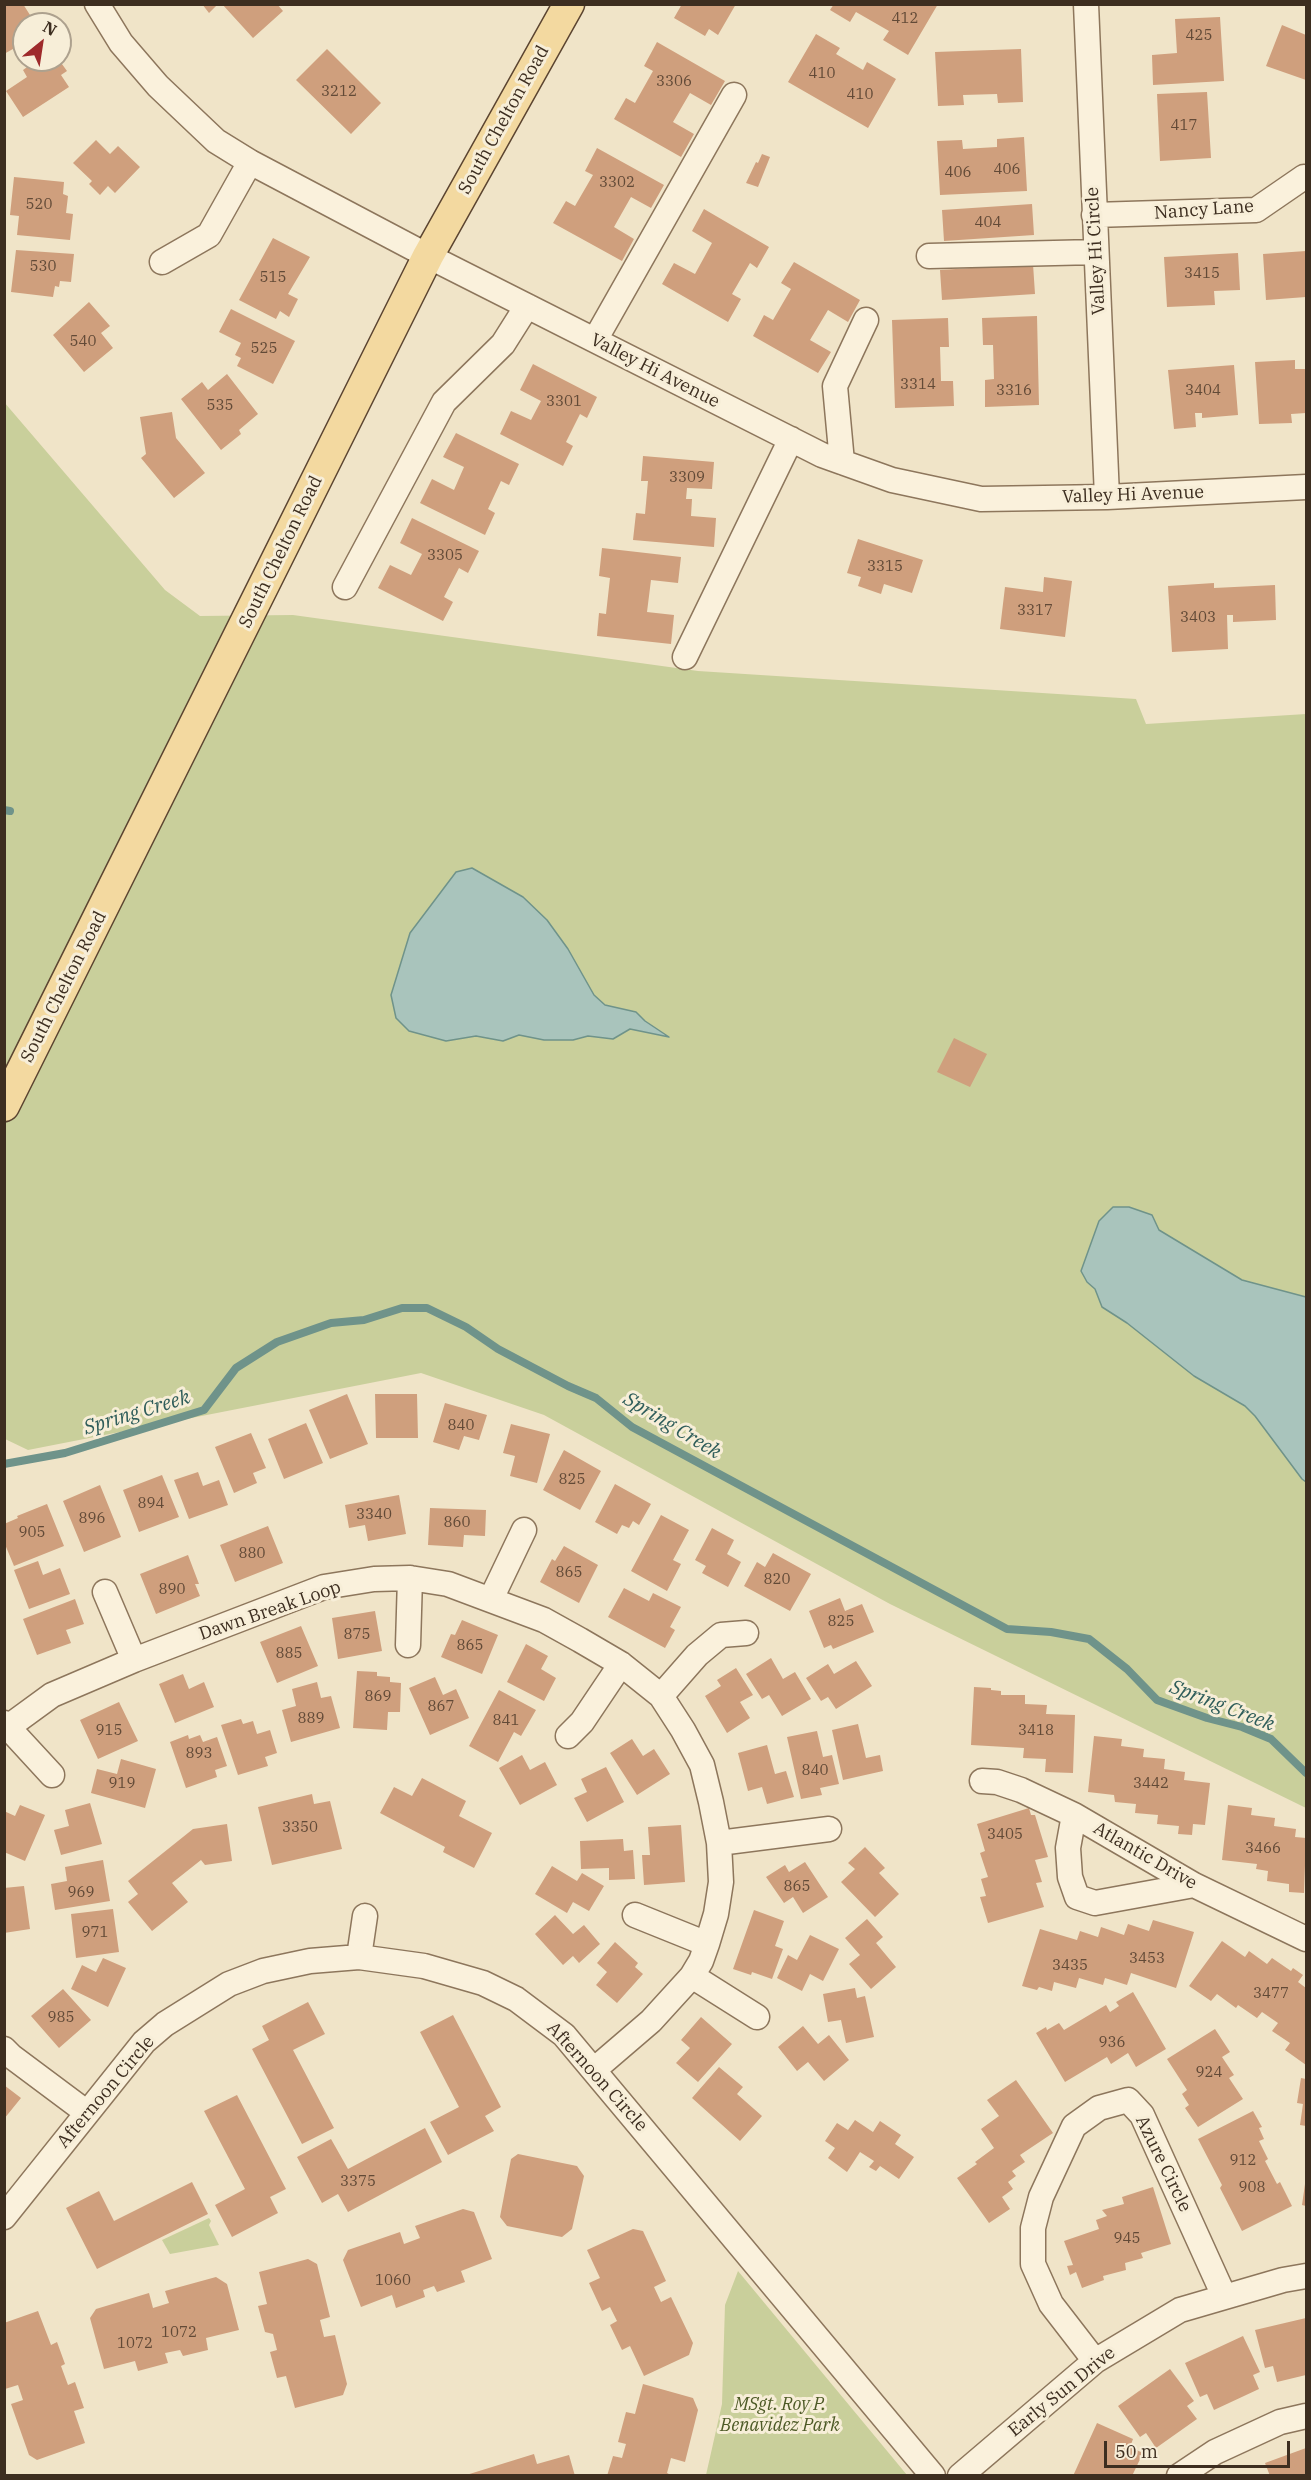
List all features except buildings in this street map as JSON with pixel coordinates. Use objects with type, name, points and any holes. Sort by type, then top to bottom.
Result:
[{"type":"main road","name":"South Chelton Road","points":[[4,1106],[428,256],[569,4]]},
{"type":"street","name":"Valley Hi Avenue","points":[[97,4],[121,43],[158,86],[216,141],[249,162],[526,306],[791,439],[842,462],[892,480],[981,499],[1107,497],[1306,487]]},
{"type":"street","name":"Valley Hi Circle","points":[[1086,4],[1107,497]]},
{"type":"street","points":[[595,340],[734,95]]},
{"type":"street","points":[[162,262],[208,235],[249,162]]},
{"type":"street","name":"Nancy Lane","points":[[1094,215],[1256,210],[1304,177]]},
{"type":"street","points":[[929,256],[1096,252]]},
{"type":"street","points":[[345,587],[444,402],[502,344],[526,306]]},
{"type":"street","points":[[842,462],[835,386],[866,320]]},
{"type":"street","points":[[686,657],[791,439]]},
{"type":"street","points":[[490,1599],[524,1530]]},
{"type":"street","points":[[408,1645],[410,1578]]},
{"type":"street","name":"Dawn Break Loop","points":[[6,1726],[52,1695],[134,1660],[324,1587],[374,1579],[410,1578],[448,1584],[544,1620],[621,1664],[661,1696],[702,1765],[719,1843],[721,1882],[716,1914],[707,1944],[692,1976],[651,2021],[596,2070]]},
{"type":"street","points":[[105,1592],[134,1660]]},
{"type":"street","points":[[661,1696],[698,1655],[721,1635],[746,1633]]},
{"type":"street","points":[[568,1736],[582,1722],[621,1664]]},
{"type":"street","points":[[6,1726],[52,1775]]},
{"type":"street","name":"Atlantic Drive","points":[[982,1781],[997,1782],[1021,1790],[1074,1815],[1194,1886],[1306,1939]]},
{"type":"street","points":[[1074,1815],[1068,1848],[1070,1877],[1077,1896],[1095,1903],[1194,1886]]},
{"type":"street","points":[[719,1843],[828,1829]]},
{"type":"street","points":[[635,1915],[707,1944]]},
{"type":"street","points":[[359,1957],[365,1916]]},
{"type":"street","name":"Afternoon Circle","points":[[4,2217],[144,2042],[165,2024],[229,1984],[272,1969],[310,1961],[359,1957],[424,1966],[491,1987],[537,2013],[564,2035],[596,2070],[933,2475]]},
{"type":"street","points":[[692,1976],[757,2018]]},
{"type":"street","points":[[4,2049],[86,2112]]},
{"type":"street","name":"Azure Circle","points":[[1095,2361],[1051,2304],[1033,2264],[1033,2228],[1041,2198],[1074,2126],[1099,2108],[1128,2100],[1142,2115],[1224,2296]]},
{"type":"street","name":"Early Sun Drive","points":[[960,2475],[1095,2361],[1180,2310],[1224,2296],[1306,2276]]},
{"type":"street","points":[[1179,2475],[1215,2452],[1280,2422],[1306,2416]]},
{"type":"green space","points":[[4,402],[165,590],[200,616],[293,615],[698,671],[1136,699],[1146,724],[1306,714],[1306,1808],[890,1604],[544,1415],[421,1373],[28,1450],[5,1439]]},
{"type":"green space","points":[[209,2218],[211,2221],[209,2225],[219,2245],[170,2254],[162,2240]]},
{"type":"green space","name":"MSgt. Roy P. Benavidez Park","points":[[738,2271],[907,2475],[706,2475],[722,2404],[725,2305]]},
{"type":"water","points":[[472,868],[523,897],[547,920],[568,949],[594,995],[605,1005],[636,1012],[669,1037],[630,1029],[613,1039],[588,1036],[573,1040],[544,1040],[519,1035],[503,1041],[476,1036],[446,1041],[409,1031],[396,1018],[391,995],[410,933],[456,872]]},
{"type":"water","points":[[1113,1207],[1129,1207],[1152,1215],[1159,1230],[1242,1280],[1306,1297],[1306,1482],[1245,1406],[1194,1376],[1127,1323],[1102,1307],[1095,1289],[1087,1282],[1081,1271],[1099,1221]]},
{"type":"waterway","points":[[4,810],[10,811]]},
{"type":"waterway","name":"Spring Creek","points":[[4,1464],[65,1453],[204,1410],[236,1368],[277,1342],[331,1323],[364,1320],[402,1308],[427,1308],[466,1327],[498,1349],[596,1398],[632,1427],[1007,1629],[1051,1632],[1089,1639],[1127,1669],[1157,1700],[1207,1718],[1242,1727],[1271,1739],[1306,1773]]}]
